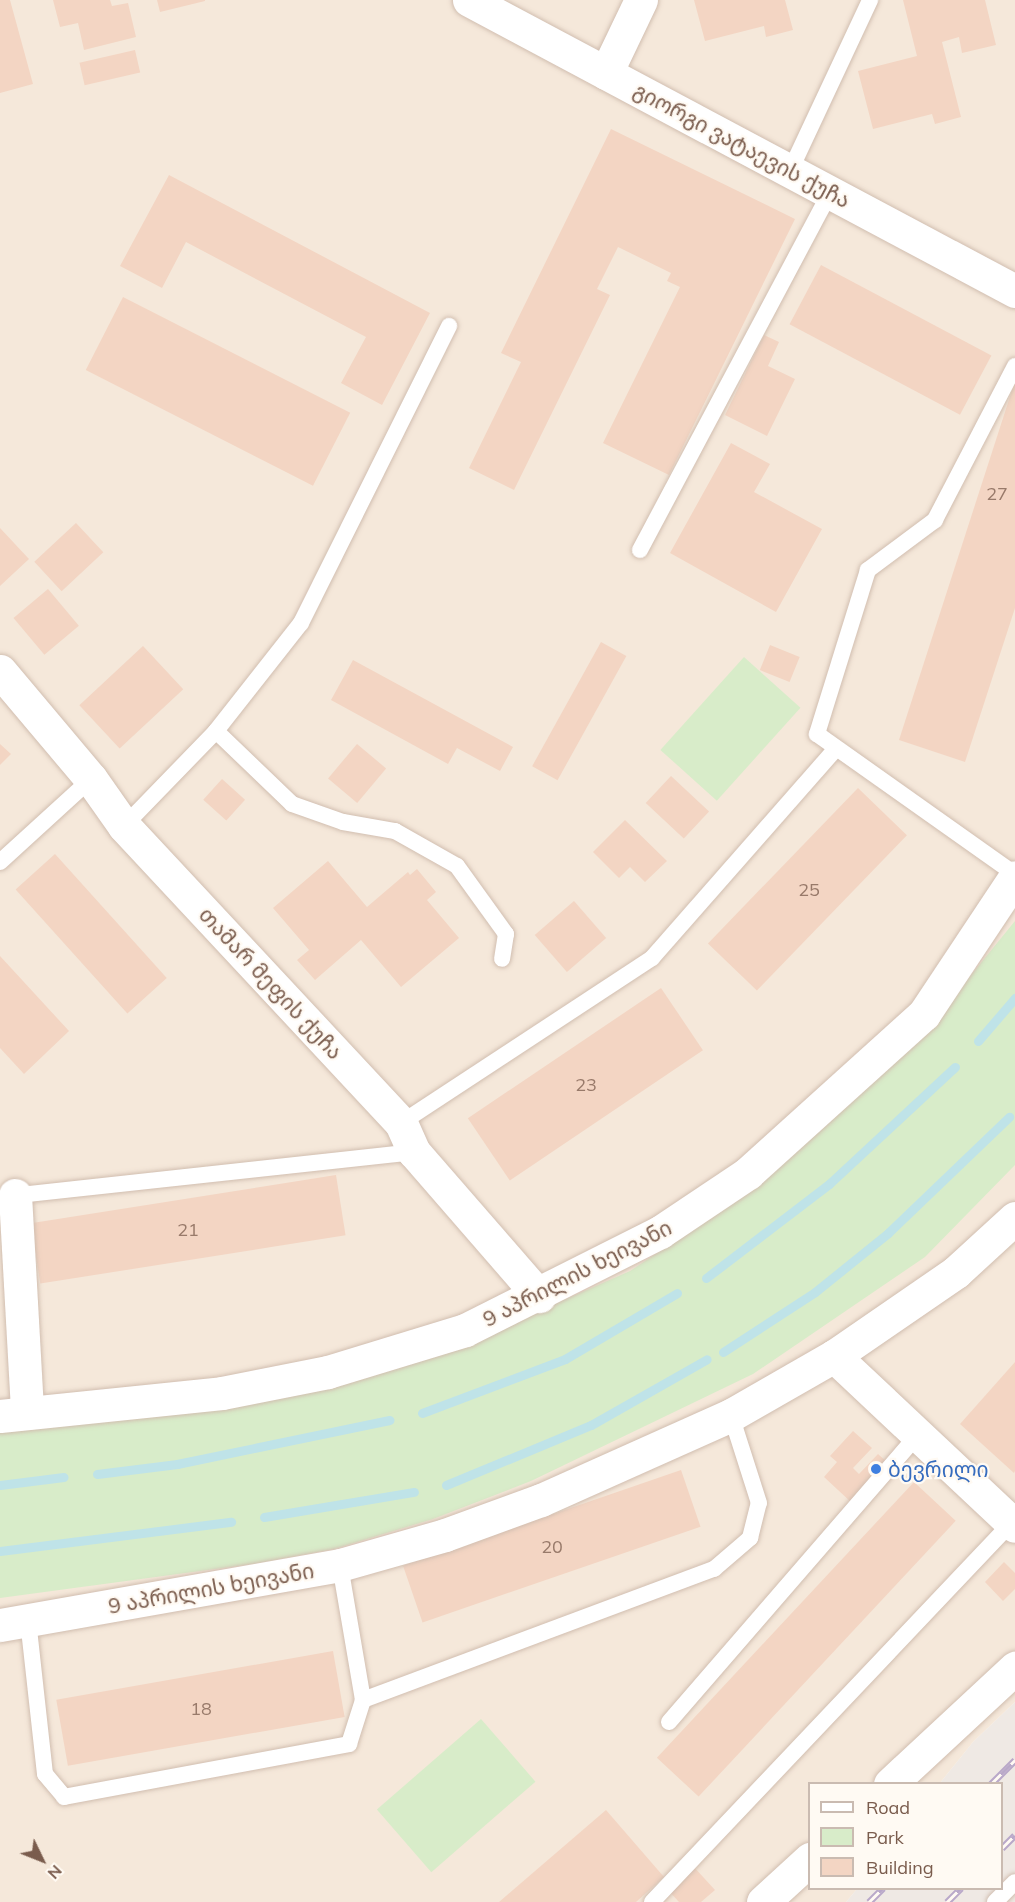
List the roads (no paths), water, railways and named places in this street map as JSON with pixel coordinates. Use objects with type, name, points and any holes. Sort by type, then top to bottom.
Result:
[{"type":"street","name":"გიორგი ვატაევის ქუჩა","points":[[469,0],[1015,291]]},
{"type":"street","points":[[606,73],[641,0]]},
{"type":"street","name":"თამარ მეფის ქუჩა","points":[[0,671],[91,779],[124,826],[408,1137],[539,1296]]},
{"type":"street","name":"9 აპრილის ხეივანი","points":[[13,1414],[222,1394],[328,1372],[465,1330],[539,1296],[660,1232],[748,1173],[924,1014],[1015,875]]},
{"type":"street","points":[[7,1196],[13,1414]]},
{"type":"street","name":"9 აპრილის ხეივანი","points":[[14,1622],[340,1565],[445,1535],[541,1500],[731,1415],[834,1356],[956,1272],[1015,1218]]},
{"type":"street","points":[[834,1356],[1014,1523]]},
{"type":"street","points":[[892,1782],[1015,1668]]},
{"type":"street","points":[[763,1902],[808,1861]]},
{"type":"lane","points":[[790,171],[870,0]]},
{"type":"lane","points":[[640,550],[831,193]]},
{"type":"lane","points":[[124,826],[216,731],[301,623],[449,326]]},
{"type":"lane","points":[[1015,366],[935,520],[868,570],[817,734],[835,750],[1015,875]]},
{"type":"lane","points":[[216,731],[292,804],[343,822],[396,831],[457,866],[506,934],[502,959]]},
{"type":"lane","points":[[7,1196],[408,1137],[652,958],[835,750]]},
{"type":"lane","points":[[0,862],[91,779]]},
{"type":"lane","points":[[363,1700],[714,1569],[750,1538],[759,1503],[731,1415]]},
{"type":"lane","points":[[669,1722],[918,1435]]},
{"type":"lane","points":[[652,1902],[1014,1523]]},
{"type":"lane","points":[[14,1622],[45,1774],[64,1797],[349,1744],[363,1700],[340,1565]]},
{"type":"lane","points":[[995,1902],[1015,1882]]},
{"type":"waterway","points":[[978,1041],[1015,998]]},
{"type":"waterway","points":[[706,1278],[829,1184],[955,1067]]},
{"type":"waterway","points":[[723,1352],[815,1292],[888,1233],[1009,1117]]},
{"type":"waterway","points":[[422,1413],[565,1359],[677,1293]]},
{"type":"waterway","points":[[446,1485],[591,1425],[707,1359]]},
{"type":"waterway","points":[[97,1474],[177,1464],[390,1420]]},
{"type":"waterway","points":[[0,1485],[64,1477]]},
{"type":"waterway","points":[[264,1517],[414,1492]]},
{"type":"waterway","points":[[0,1551],[231,1522]]},
{"type":"railway","points":[[993,1782],[1015,1760]]},
{"type":"railway","points":[[1003,1847],[1015,1835]]},
{"type":"railway","points":[[869,1902],[881,1890]]},
{"type":"railway","points":[[947,1902],[959,1890]]},
{"type":"place","name":"ბევრილი","points":[[876,1469]]}]
